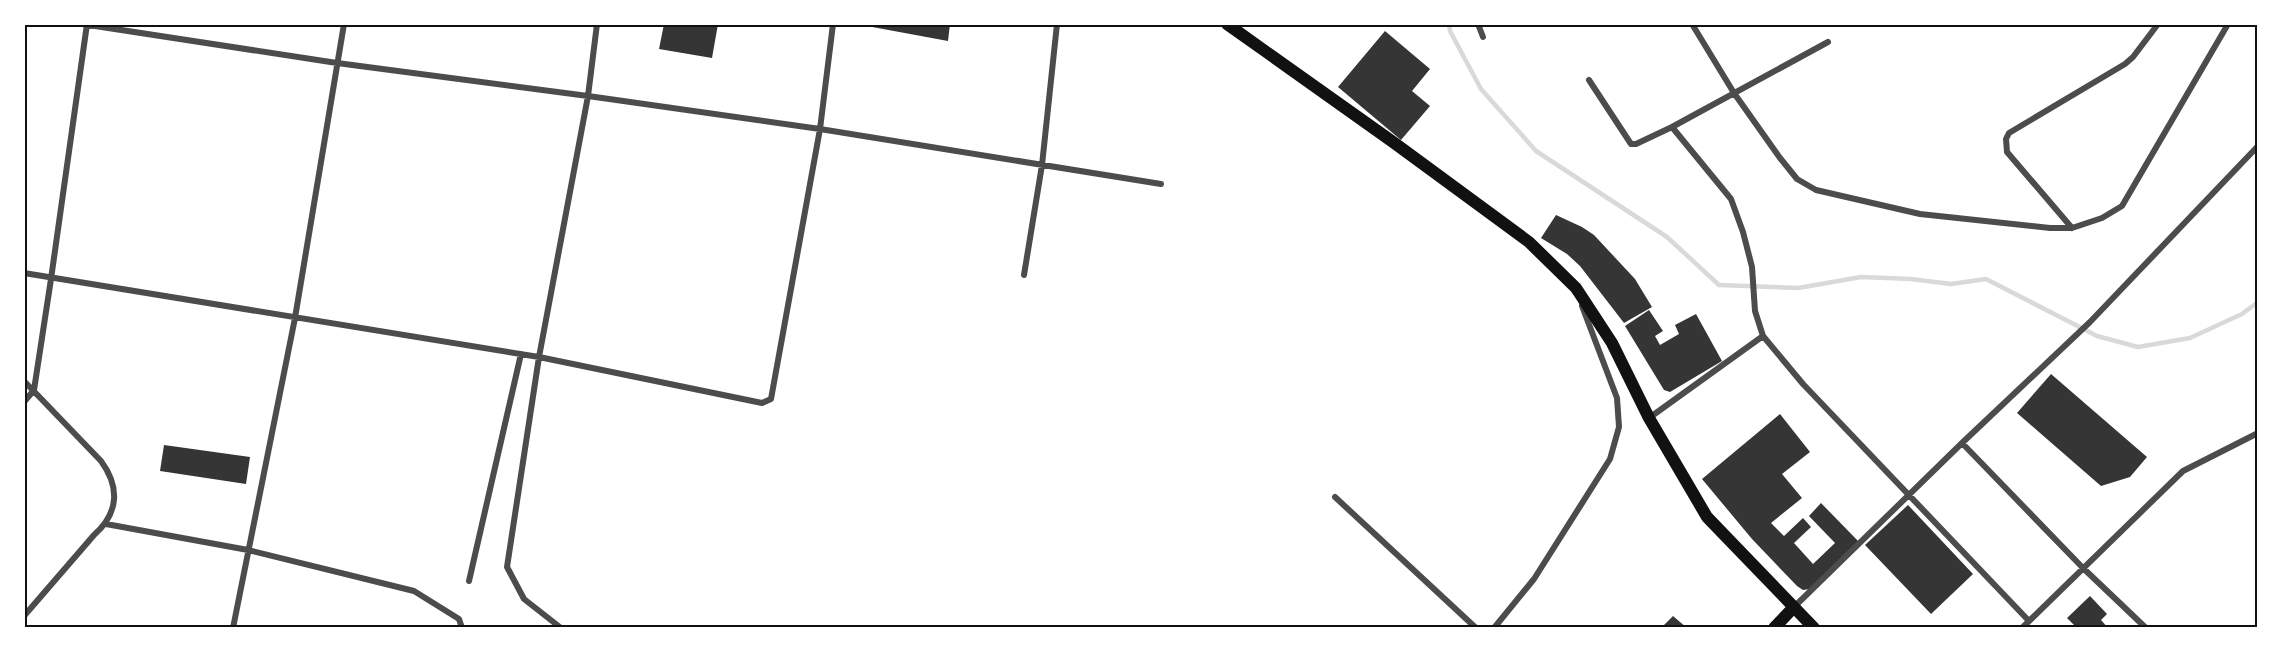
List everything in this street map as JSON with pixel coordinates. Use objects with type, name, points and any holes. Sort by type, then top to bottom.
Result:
[{"type":"main road","points":[[1227,24],[1394,142],[1529,242],[1576,288],[1612,343],[1649,418],[1707,517],[1814,628]]},
{"type":"main road","points":[[1774,628],[1793,608]]},
{"type":"street","points":[[24,402],[34,390],[85,24],[338,63],[820,129],[1161,184]]},
{"type":"street","points":[[233,628],[295,318],[344,24]]},
{"type":"street","points":[[561,628],[524,599],[507,567],[539,357],[588,96],[597,24]]},
{"type":"street","points":[[24,273],[539,357],[762,403],[771,399],[820,129],[833,24]]},
{"type":"street","points":[[1024,276],[1042,165],[1057,24]]},
{"type":"street","points":[[1478,24],[1483,37]]},
{"type":"street","points":[[1692,24],[1734,93],[1780,158],[1797,179],[1816,190],[1920,214],[2050,228],[2072,228],[2102,218],[2122,206],[2228,24]]},
{"type":"street","points":[[2072,228],[2007,152],[2006,139],[2009,133],[2125,64],[2158,24]]},
{"type":"street","points":[[1589,80],[1631,144],[1636,144],[1828,42]]},
{"type":"street","points":[[1671,127],[1731,199],[1752,267],[1755,311],[1762,336],[1803,384],[2029,621]]},
{"type":"street","points":[[1793,608],[1962,443],[2057,355],[2258,146]]},
{"type":"street","points":[[1494,628],[1534,579],[1610,459],[1619,427],[1617,398],[1576,288]]},
{"type":"street","points":[[1649,418],[1762,336]]},
{"type":"street","points":[[470,581],[521,354]]},
{"type":"street","points":[[24,381],[107,470],[114,491],[114,503],[106,524],[24,616]]},
{"type":"street","points":[[2022,628],[2183,471],[2258,434]]},
{"type":"street","points":[[1962,443],[2083,568],[2146,628]]},
{"type":"street","points":[[1335,497],[1476,628]]},
{"type":"street","points":[[106,524],[248,550],[414,591],[459,619],[462,628]]},
{"type":"building","points":[[664,24],[718,24],[712,58],[659,49]]},
{"type":"building","points":[[856,24],[950,24],[948,41]]},
{"type":"building","points":[[1385,31],[1430,69],[1412,91],[1430,106],[1401,140],[1338,87]]},
{"type":"building","points":[[1556,215],[1594,235],[1635,279],[1652,307],[1624,323],[1580,266],[1567,254],[1541,238]]},
{"type":"building","points":[[1649,310],[1663,331],[1655,336],[1660,345],[1679,334],[1675,325],[1696,314],[1722,361],[1670,392],[1664,390],[1625,326]]},
{"type":"building","points":[[2051,374],[2147,457],[2130,477],[2101,486],[2017,413]]},
{"type":"building","points":[[1780,414],[1810,452],[1782,474],[1802,498],[1771,523],[1784,536],[1803,518],[1811,527],[1794,543],[1813,564],[1835,543],[1809,516],[1821,503],[1859,542],[1810,589],[1803,590],[1797,586],[1752,539],[1702,479]]},
{"type":"building","points":[[164,445],[250,457],[246,484],[160,471]]},
{"type":"building","points":[[1908,505],[1973,574],[1931,614],[1865,545]]},
{"type":"building","points":[[2090,596],[2107,614],[2101,620],[2108,628],[2073,628],[2075,626],[2067,618]]},
{"type":"building","points":[[1673,616],[1687,628],[1661,628]]},
{"type":"waterway","points":[[1449,24],[1450,31],[1481,89],[1536,151],[1667,237],[1719,285],[1798,288],[1861,277],[1911,279],[1951,284],[1986,279],[2097,336],[2138,347],[2190,338],[2242,314],[2258,302]]}]
